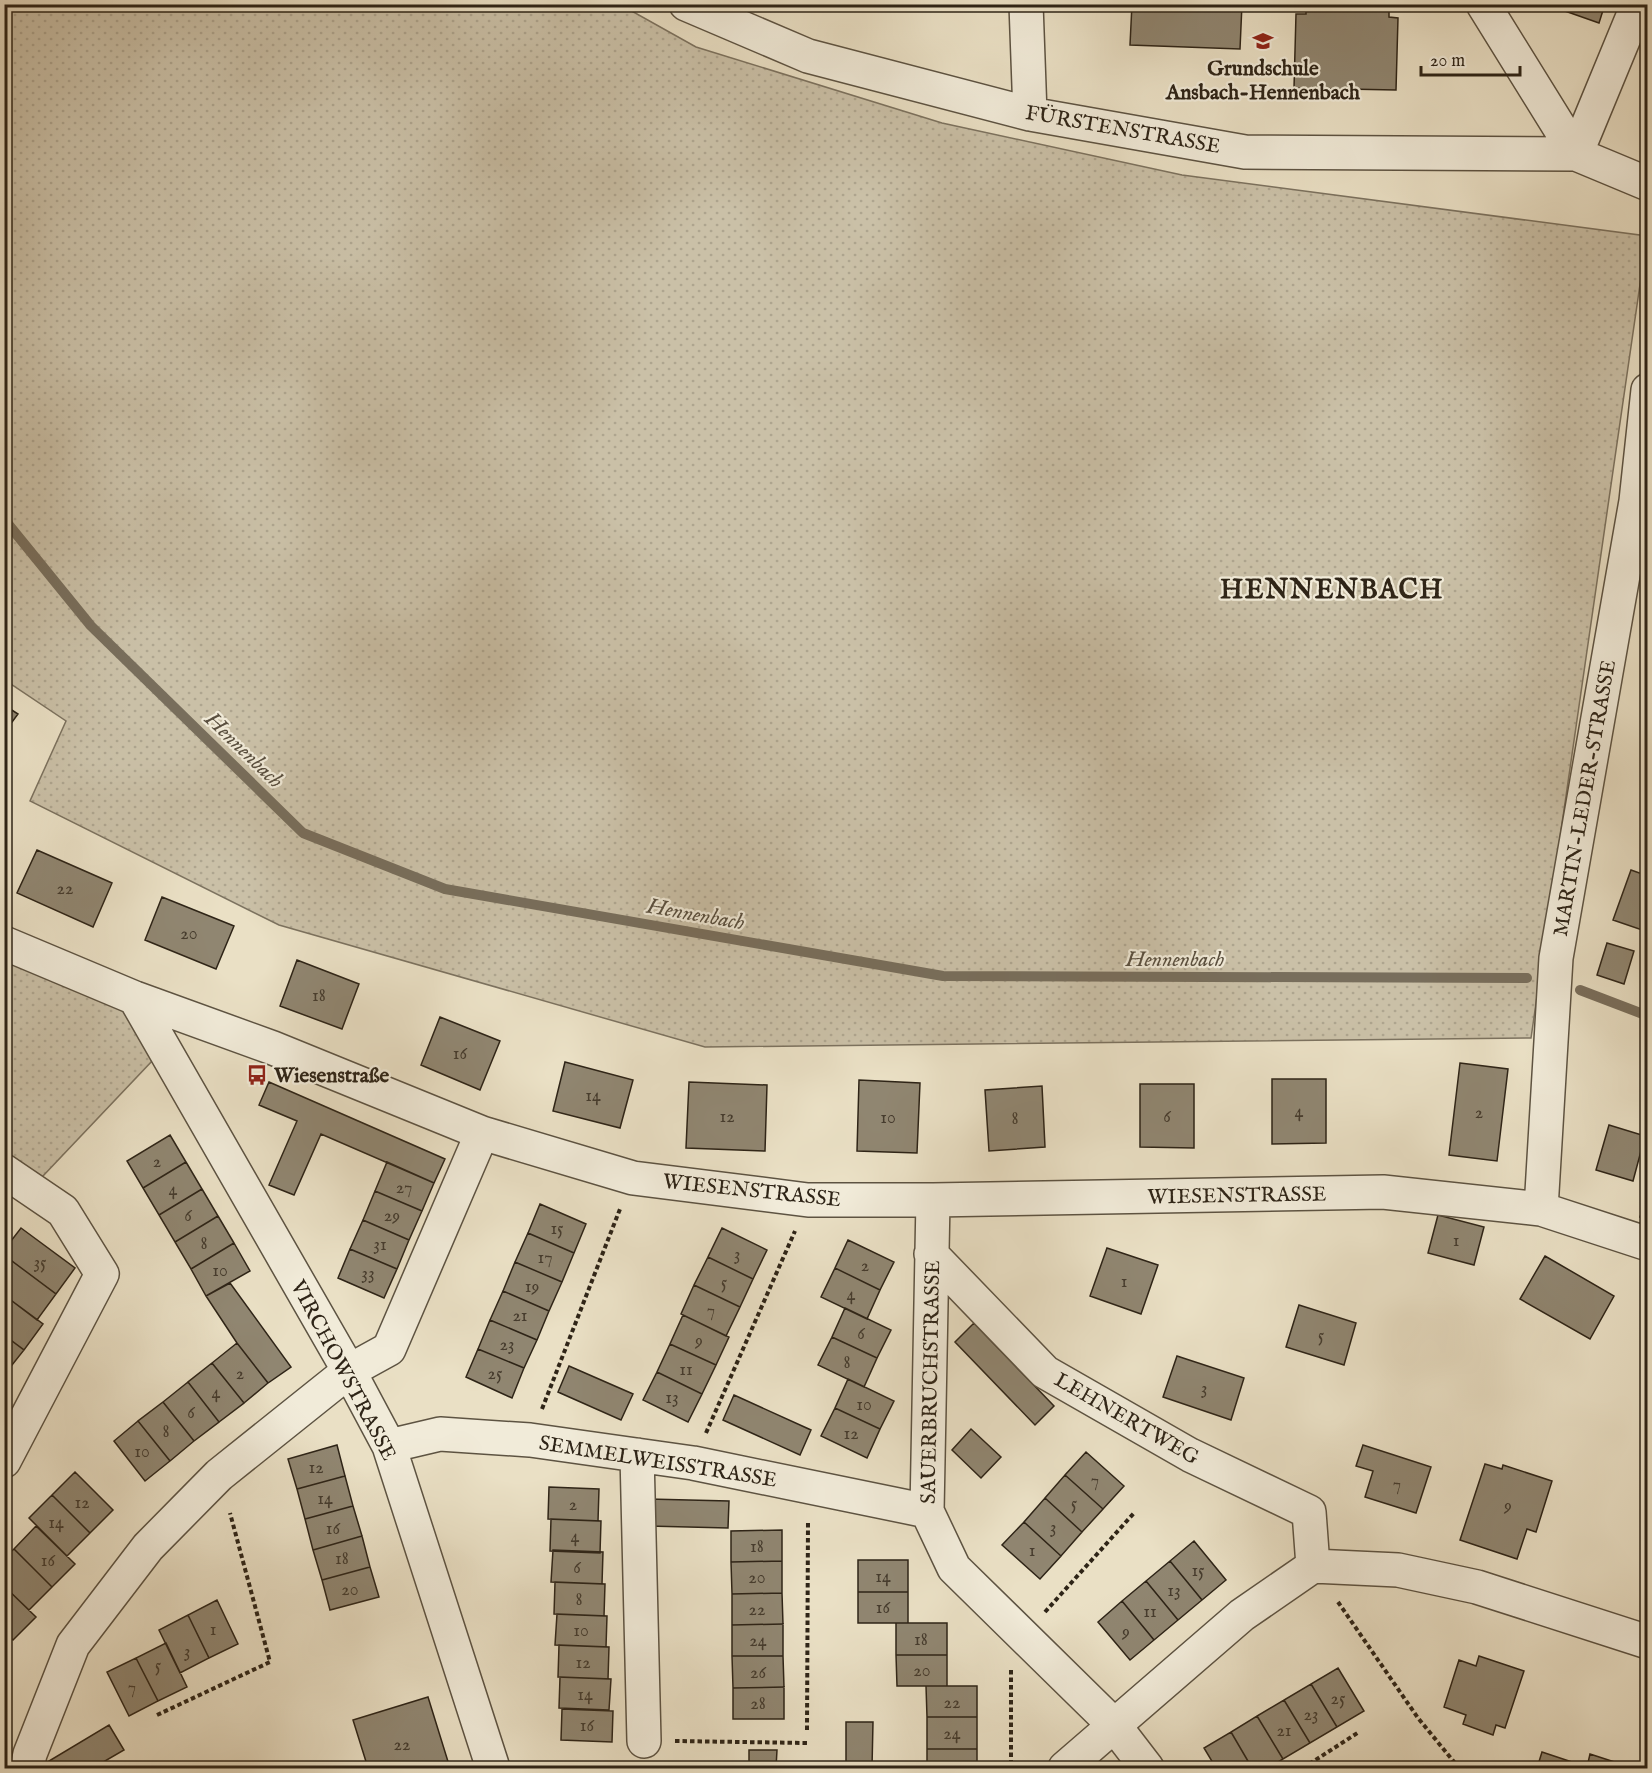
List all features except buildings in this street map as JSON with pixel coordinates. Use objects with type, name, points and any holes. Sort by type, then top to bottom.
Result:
[{"type":"street","name":"FÜRSTENSTRASSE","points":[[686,4],[808,56],[1030,114],[1245,152],[1576,154]]},
{"type":"street","points":[[1026,4],[1030,114]]},
{"type":"street","points":[[1484,4],[1576,154],[1647,184]]},
{"type":"street","points":[[1576,154],[1638,4]]},
{"type":"street","name":"MARTIN-LEDER-STRASSE","points":[[1541,1209],[1556,958],[1636,501],[1647,390]]},
{"type":"street","name":"WIESENSTRASSE","points":[[4,943],[135,998],[273,1048],[482,1133],[633,1178],[808,1200],[1383,1192],[1541,1209],[1647,1244]]},
{"type":"street","name":"VIRCHOWSTRASSE","points":[[135,998],[349,1371],[389,1446],[493,1768]]},
{"type":"street","points":[[27,1768],[30,1754],[73,1645],[148,1547],[219,1475],[349,1371],[389,1349],[482,1133]]},
{"type":"street","points":[[4,1171],[63,1211],[102,1274],[4,1461]]},
{"type":"street","name":"SAUERBRUCHSTRASSE","points":[[933,1200],[927,1511],[954,1568],[1114,1725],[1147,1768]]},
{"type":"street","name":"LEHNERTWEG","points":[[931,1254],[1045,1372],[1190,1455],[1309,1512],[1313,1566]]},
{"type":"street","name":"SEMMELWEISSTRASSE","points":[[389,1446],[441,1434],[530,1440],[693,1463],[927,1511]]},
{"type":"street","points":[[637,1455],[644,1741]]},
{"type":"street","points":[[1065,1768],[1242,1616],[1313,1566],[1398,1570],[1477,1587],[1647,1642]]},
{"type":"path","points":[[530,1440],[633,1178]]},
{"type":"path","points":[[693,1463],[808,1200]]},
{"type":"path","points":[[157,1715],[270,1662],[219,1475]]},
{"type":"path","points":[[807,1730],[808,1487]]},
{"type":"path","points":[[1011,1768],[1011,1657],[1024,1635],[1134,1512]]},
{"type":"path","points":[[1313,1566],[1418,1718],[1459,1768]]},
{"type":"path","points":[[1303,1768],[1359,1732]]},
{"type":"path","points":[[644,1741],[807,1743]]},
{"type":"shaded area","points":[[4,5],[621,5],[696,47],[942,123],[1182,175],[1647,236],[1531,1038],[705,1047],[279,925],[30,801],[66,721],[5,680]]},
{"type":"shaded area","points":[[5,957],[125,1009],[152,1061],[42,1177],[5,1155]]},
{"type":"waterway","name":"Hennenbach","points":[[4,519],[91,626],[303,833],[445,889],[943,976],[1527,978]]},
{"type":"waterway","name":"Hennenbach","points":[[1580,990],[1648,1016]]},
{"type":"place","name":"Grundschule Ansbach-Hennenbach","points":[[1263,41]]},
{"type":"place","name":"Wiesenstraße","points":[[257,1075]]},
{"type":"district","name":"HENNENBACH","points":[[1332,589]]}]
